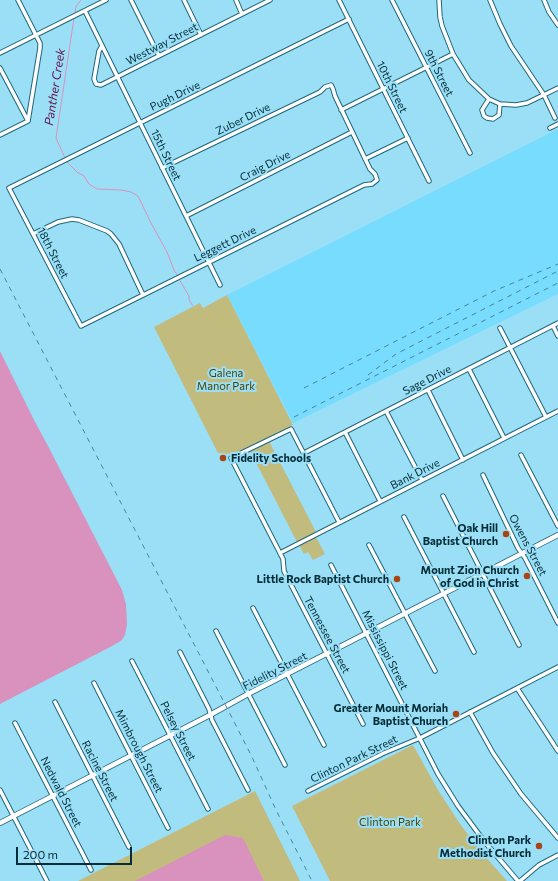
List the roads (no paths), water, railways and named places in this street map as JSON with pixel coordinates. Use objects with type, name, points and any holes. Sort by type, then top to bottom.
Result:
[{"type":"main road","name":"Fidelity Street","points":[[0,823],[558,535]]},
{"type":"street","points":[[18,0],[36,35],[40,48],[28,121]]},
{"type":"street","points":[[0,53],[106,0]]},
{"type":"street","points":[[131,0],[159,56]]},
{"type":"street","points":[[184,0],[201,35]]},
{"type":"street","points":[[236,0],[242,14]]},
{"type":"street","name":"Westway Street","points":[[102,46],[99,51],[94,79],[96,84],[101,84],[159,56],[270,0]]},
{"type":"street","name":"10th Street","points":[[340,0],[429,181]]},
{"type":"street","name":"9th Street","points":[[392,0],[470,153]]},
{"type":"street","points":[[439,0],[441,22],[453,54],[469,80],[489,99],[500,104],[527,104],[558,88]]},
{"type":"street","points":[[490,0],[511,46],[544,95],[555,118]]},
{"type":"street","points":[[544,0],[549,12],[558,25]]},
{"type":"street","name":"15th Street","points":[[85,11],[220,285]]},
{"type":"street","name":"Pugh Drive","points":[[10,188],[349,20]]},
{"type":"street","points":[[408,138],[365,158],[341,110],[453,54]]},
{"type":"street","points":[[0,68],[28,121]]},
{"type":"street","name":"Zuber Drive","points":[[162,168],[320,92],[325,87],[331,85],[341,110]]},
{"type":"street","points":[[489,99],[482,110],[484,116],[487,118],[494,119],[496,117],[500,104]]},
{"type":"street","points":[[0,135],[28,121]]},
{"type":"street","points":[[550,128],[558,124]]},
{"type":"street","name":"Craig Drive","points":[[186,216],[352,132]]},
{"type":"street","name":"Leggett Drive","points":[[80,326],[364,185],[372,184],[378,180],[365,158]]},
{"type":"street","name":"18th Street","points":[[10,188],[80,326]]},
{"type":"street","points":[[33,234],[58,222],[72,219],[79,220],[107,231],[119,244],[143,295]]},
{"type":"street","name":"Sage Drive","points":[[304,453],[558,323]]},
{"type":"street","points":[[553,326],[558,336]]},
{"type":"street","points":[[500,328],[546,417]]},
{"type":"street","points":[[469,369],[504,438]]},
{"type":"street","points":[[428,390],[463,460]]},
{"type":"street","points":[[386,411],[422,480]]},
{"type":"street","name":"Bank Drive","points":[[280,553],[558,411]]},
{"type":"street","name":"Tennessee Street","points":[[304,453],[292,429],[231,458],[283,559],[284,571],[363,724]]},
{"type":"street","points":[[345,432],[380,501]]},
{"type":"street","points":[[304,453],[339,522]]},
{"type":"street","points":[[521,455],[558,526]]},
{"type":"street","name":"Owens Street","points":[[483,475],[558,623]]},
{"type":"street","points":[[443,496],[519,645]]},
{"type":"street","points":[[404,516],[474,652]]},
{"type":"street","points":[[369,545],[435,671]]},
{"type":"street","name":"Mississippi Street","points":[[331,565],[438,774],[458,806],[484,841],[519,881]]},
{"type":"street","points":[[253,608],[324,745]]},
{"type":"street","points":[[216,631],[285,765]]},
{"type":"street","points":[[180,652],[248,790]]},
{"type":"street","name":"Pelsey Street","points":[[132,661],[208,809]]},
{"type":"street","name":"Clinton Park Street","points":[[308,791],[384,752],[420,738],[558,667]]},
{"type":"street","name":"Mimbrough Street","points":[[94,683],[168,828]]},
{"type":"street","points":[[518,688],[558,751]]},
{"type":"street","name":"Racine Street","points":[[55,702],[129,847]]},
{"type":"street","points":[[470,712],[493,753],[521,794],[558,838]]},
{"type":"street","name":"Nedwald Street","points":[[16,723],[91,870]]},
{"type":"street","points":[[0,790],[47,881]]},
{"type":"street","points":[[519,881],[539,865],[558,855]]},
{"type":"waterway","name":"Panther Creek","points":[[75,13],[76,6],[81,0]]},
{"type":"waterway","name":"Panther Creek","points":[[65,158],[56,138],[74,18]]},
{"type":"waterway","name":"Panther Creek","points":[[66,161],[77,172],[84,176],[89,184],[97,189],[121,190],[131,192],[138,196],[178,276]]},
{"type":"waterway","name":"Panther Creek","points":[[179,279],[193,306]]},
{"type":"railway","points":[[304,388],[494,291],[558,264]]},
{"type":"railway","points":[[0,269],[226,706],[312,881]]},
{"type":"railway","points":[[368,375],[396,354],[558,271]]},
{"type":"railway","points":[[294,417],[558,283]]},
{"type":"place","name":"Fidelity Schools","points":[[223,458]]},
{"type":"place","name":"Oak Hill Baptist Church","points":[[506,534]]},
{"type":"place","name":"Mount Zion Church of God in Christ","points":[[527,576]]},
{"type":"place","name":"Little Rock Baptist Church","points":[[397,579]]},
{"type":"place","name":"Greater Mount Moriah Baptist Church","points":[[456,714]]},
{"type":"place","name":"Clinton Park Methodist Church","points":[[539,846]]},
{"type":"park label","name":"Galena Manor Park","points":[[226,379]]},
{"type":"park label","name":"Clinton Park","points":[[390,822]]}]
